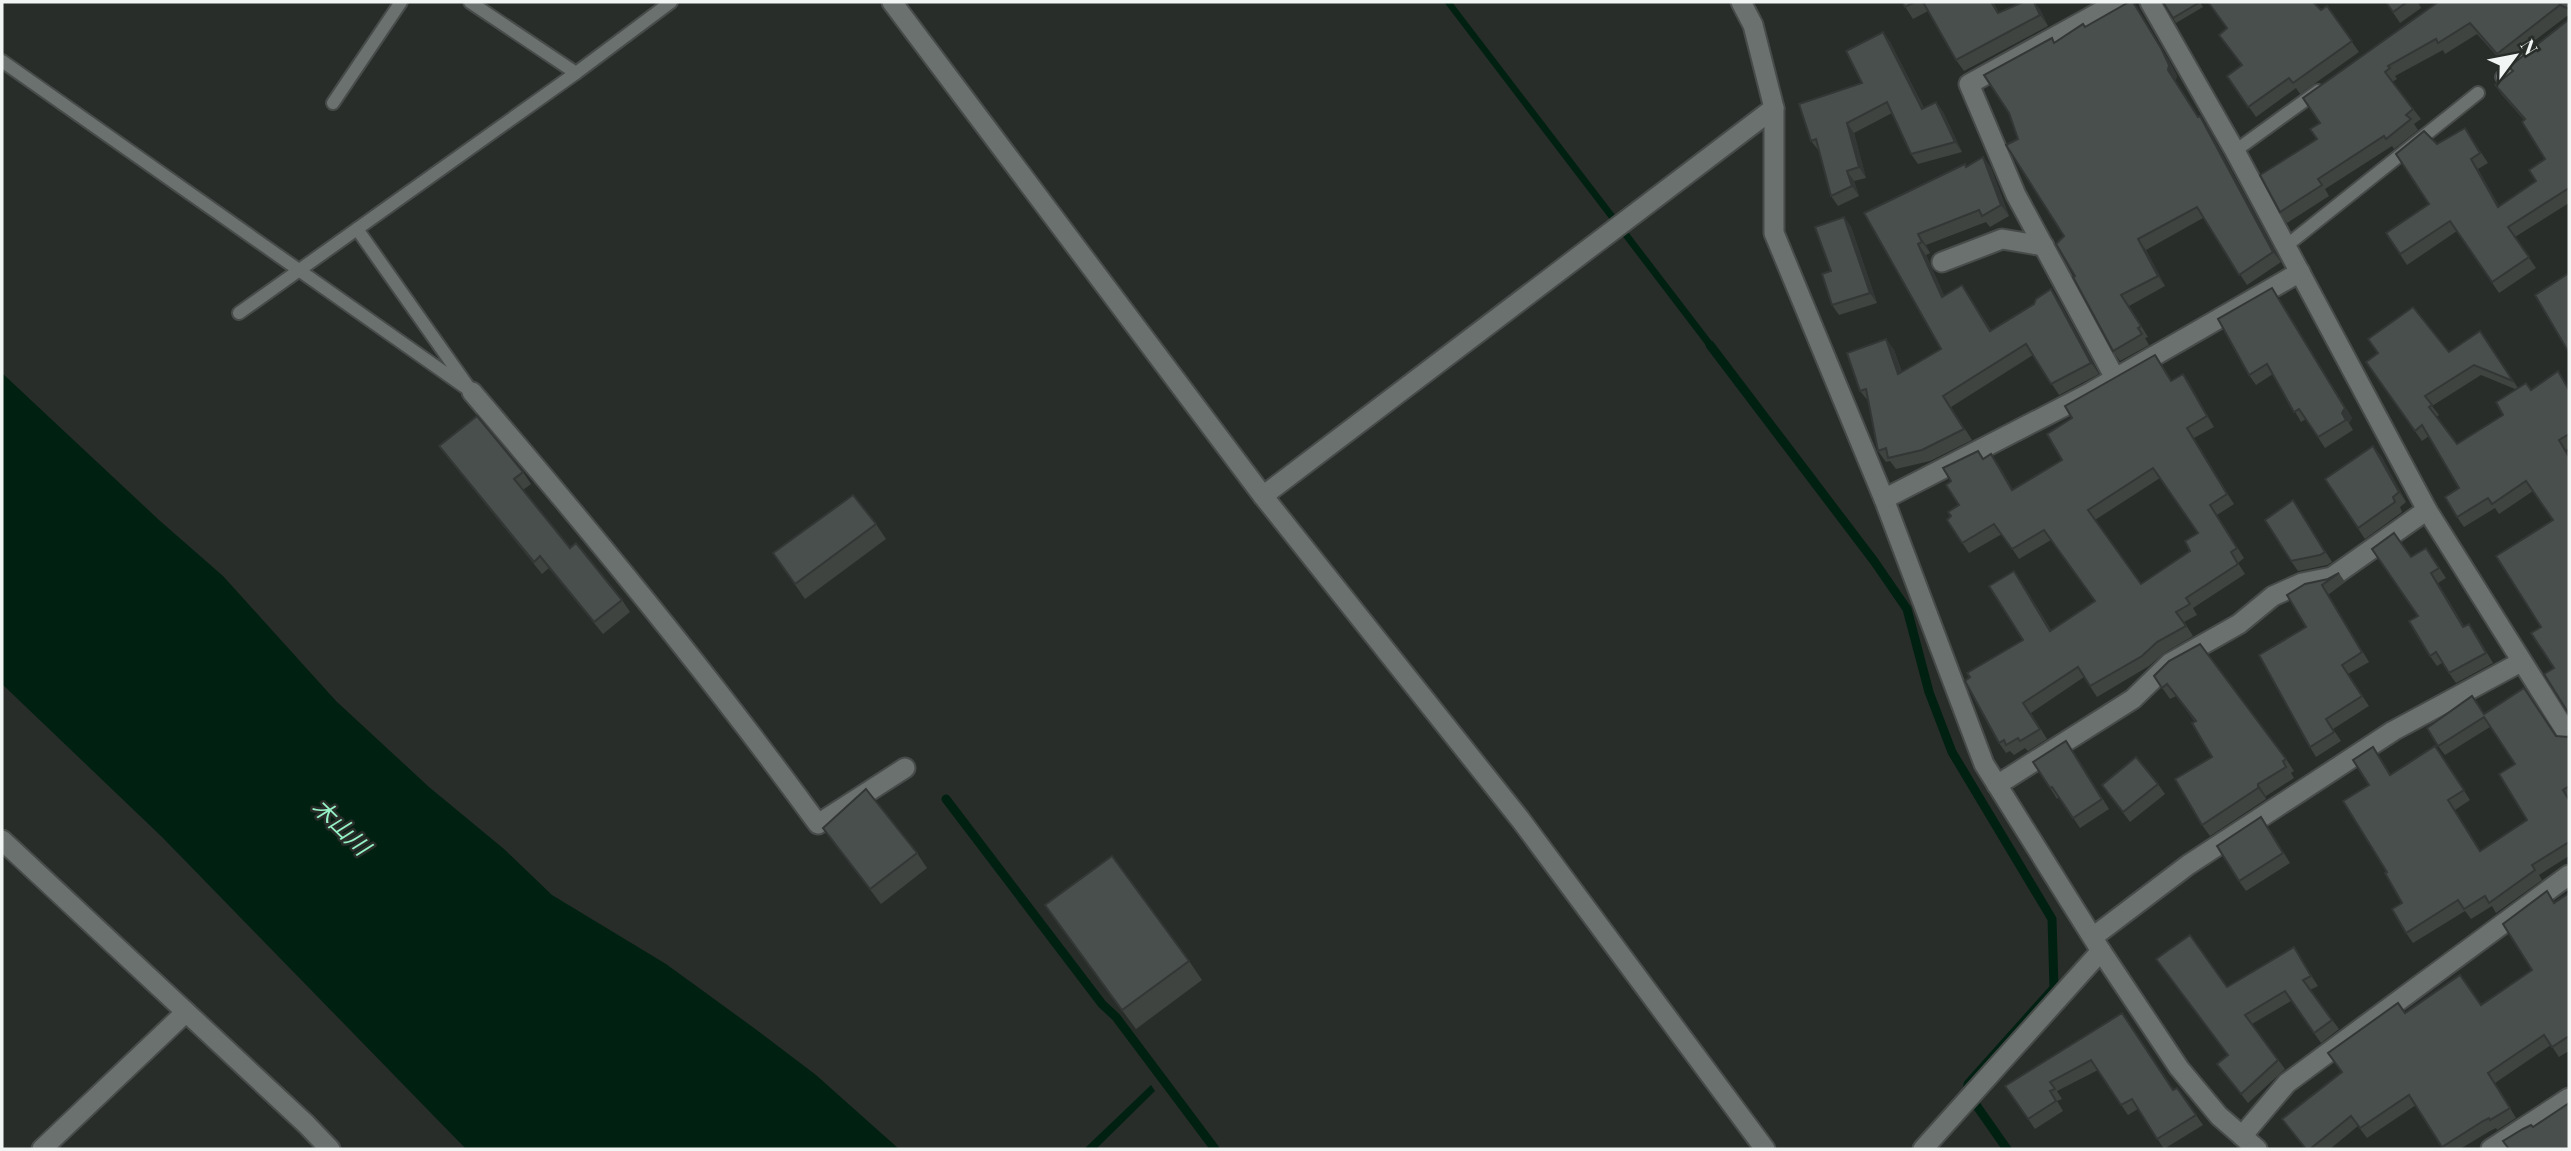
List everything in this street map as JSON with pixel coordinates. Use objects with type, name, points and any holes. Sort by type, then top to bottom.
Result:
[{"type":"street","points":[[892,2],[1263,496],[1520,819],[1765,1149]]},
{"type":"street","points":[[1741,2],[1753,25],[1774,108],[1774,233],[1884,499],[1984,764],[2179,1068],[2219,1116],[2257,1149]]},
{"type":"street","points":[[2115,377],[2016,195],[1969,84],[2118,2]]},
{"type":"street","points":[[2150,2],[2235,151],[2427,510],[2569,736]]},
{"type":"street","points":[[1263,496],[1774,108]]},
{"type":"street","points":[[1942,262],[2002,239],[2044,246]]},
{"type":"street","points":[[1884,499],[2115,377],[2300,272]]},
{"type":"street","points":[[472,392],[598,539],[773,762],[818,824],[905,768]]},
{"type":"street","points":[[1997,785],[2133,699],[2170,663],[2239,624],[2273,596],[2302,583],[2332,577],[2427,510]]},
{"type":"street","points":[[1923,1149],[2097,944],[2188,865],[2393,731],[2521,662]]},
{"type":"street","points":[[2,840],[330,1149]]},
{"type":"street","points":[[2242,1136],[2287,1083],[2569,875]]},
{"type":"street","points":[[42,1149],[186,1012]]},
{"type":"street","points":[[2491,1149],[2569,1098]]},
{"type":"lane","points":[[333,103],[401,2]]},
{"type":"lane","points":[[470,2],[576,73]]},
{"type":"lane","points":[[239,313],[576,73],[671,2]]},
{"type":"lane","points":[[2502,77],[2531,54]]},
{"type":"lane","points":[[2,61],[472,392]]},
{"type":"lane","points":[[2235,151],[2334,80]]},
{"type":"lane","points":[[2286,246],[2478,93]]},
{"type":"lane","points":[[357,229],[472,392]]},
{"type":"water","points":[[1444,2],[1452,2],[1720,352],[1714,356]]},
{"type":"water","name":"木山川","points":[[2,373],[223,576],[336,701],[429,787],[504,849],[552,895],[666,964],[754,1028],[816,1075],[899,1149],[466,1149],[162,837],[2,684]]},
{"type":"water","points":[[1151,1085],[1155,1091],[1096,1149],[1084,1149]]},
{"type":"building","points":[[1902,2],[1915,2],[1905,7]]},
{"type":"building","points":[[1923,2],[1991,2],[1998,13],[2023,2],[2034,2],[2040,15],[1956,60]]},
{"type":"building","points":[[2133,2],[2161,48],[2169,65],[2168,70],[2198,117],[2200,116],[2273,252],[2239,275],[2197,207],[2138,239],[2158,276],[2121,295],[2141,326],[2138,328],[2142,334],[2113,351],[2056,244],[2064,236],[2006,145],[2018,139],[2009,113],[1984,75],[2052,38],[2054,43],[2083,24],[2085,27]]},
{"type":"building","points":[[2163,2],[2200,2],[2173,18]]},
{"type":"building","points":[[2208,2],[2313,2],[2321,10],[2327,6],[2352,41],[2293,83],[2289,78],[2248,107],[2227,76],[2242,65],[2219,35],[2227,28]]},
{"type":"building","points":[[2386,2],[2407,2],[2393,12]]},
{"type":"building","points":[[2438,2],[2569,2],[2569,9],[2560,5],[2497,54],[2470,23],[2438,43],[2436,39],[2388,66],[2390,68],[2385,72],[2413,109],[2406,115],[2411,119],[2386,139],[2384,136],[2318,179],[2322,185],[2280,212],[2260,175],[2317,139],[2310,129],[2320,123],[2303,98]]},
{"type":"building","points":[[2569,18],[2569,188],[2508,227],[2529,257],[2492,282],[2450,221],[2400,254],[2386,233],[2429,204],[2396,154],[2424,131],[2437,144],[2465,128],[2480,153],[2471,159],[2498,207],[2536,181],[2529,170],[2545,159],[2522,122],[2525,119],[2495,85],[2513,71],[2509,67]]},
{"type":"building","points":[[1883,32],[1922,109],[1936,102],[1955,142],[1911,154],[1887,102],[1847,123],[1859,167],[1847,171],[1852,186],[1831,196],[1816,139],[1811,141],[1799,104],[1862,83],[1846,51]]},
{"type":"building","points":[[1983,157],[2001,205],[1982,216],[1979,210],[1918,234],[1922,242],[1918,244],[1942,297],[1962,285],[1990,331],[2034,304],[2036,299],[2051,289],[2091,363],[2051,384],[2026,344],[1943,396],[1964,429],[1922,450],[1888,458],[1886,448],[1878,451],[1866,389],[1860,391],[1847,353],[1886,339],[1898,374],[1941,349],[1864,213]]},
{"type":"building","points":[[1844,217],[1870,293],[1832,305],[1822,274],[1831,271],[1815,227]]},
{"type":"building","points":[[2569,273],[2569,350],[2568,351],[2535,295]]},
{"type":"building","points":[[2272,288],[2345,408],[2342,413],[2346,420],[2318,437],[2299,409],[2294,412],[2267,364],[2249,375],[2218,319]]},
{"type":"building","points":[[2413,307],[2449,352],[2480,331],[2513,381],[2474,365],[2425,396],[2432,405],[2429,407],[2457,444],[2503,415],[2496,402],[2526,383],[2531,390],[2558,371],[2569,390],[2569,434],[2559,440],[2569,457],[2569,714],[2544,674],[2554,668],[2531,633],[2541,627],[2496,556],[2553,520],[2526,481],[2492,504],[2488,498],[2457,517],[2445,497],[2459,488],[2422,425],[2415,431],[2366,362],[2378,353],[2368,339]]},
{"type":"building","points":[[2155,355],[2171,381],[2183,374],[2207,416],[2187,428],[2227,494],[2210,505],[2237,548],[2231,552],[2238,564],[2186,598],[2190,604],[2176,612],[2186,626],[2157,642],[2142,656],[2090,686],[2078,667],[2023,703],[2040,729],[2020,741],[2018,738],[2006,745],[2004,740],[1999,743],[1965,681],[1970,677],[1967,673],[2023,640],[1989,586],[2014,571],[2050,631],[2095,601],[2044,530],[2012,549],[1994,524],[1962,543],[1947,520],[1951,516],[1948,512],[1959,505],[1946,485],[1951,481],[1943,468],[1978,451],[1983,459],[1991,454],[2012,490],[2062,460],[2047,434],[2072,418],[2065,406]],"holes":[[[2153,468],[2198,533],[2185,541],[2190,551],[2141,584],[2088,510]]]},
{"type":"building","points":[[477,416],[523,472],[514,479],[570,548],[576,543],[622,600],[594,622],[540,556],[534,562],[439,446]]},
{"type":"building","points":[[2373,446],[2399,492],[2393,497],[2395,502],[2358,528],[2325,479]]},
{"type":"building","points":[[853,495],[876,524],[795,584],[773,553]]},
{"type":"building","points":[[2293,500],[2325,552],[2320,555],[2291,561],[2265,520]]},
{"type":"building","points":[[2394,533],[2411,557],[2426,548],[2439,568],[2431,573],[2463,627],[2469,624],[2486,653],[2449,673],[2436,652],[2430,656],[2409,621],[2418,616],[2372,549]]},
{"type":"building","points":[[2339,573],[2322,585],[2362,652],[2342,665],[2362,696],[2326,719],[2334,732],[2310,747],[2259,655],[2306,627],[2287,595],[2305,584],[2328,579]]},
{"type":"building","points":[[2200,644],[2286,759],[2283,761],[2286,767],[2202,825],[2175,779],[2212,757],[2192,723],[2196,721],[2167,684],[2162,688],[2154,676],[2169,661]]},
{"type":"building","points":[[2524,688],[2556,736],[2569,735],[2569,786],[2563,790],[2569,800],[2569,842],[2532,865],[2535,870],[2489,903],[2485,896],[2464,909],[2458,900],[2406,933],[2392,909],[2402,903],[2385,873],[2387,872],[2343,801],[2369,785],[2353,760],[2373,747],[2390,775],[2435,746],[2464,790],[2448,800],[2480,851],[2527,820],[2499,774],[2515,764],[2484,717],[2438,746],[2427,728],[2472,696],[2484,714]]},
{"type":"building","points":[[2066,741],[2102,799],[2073,818],[2033,762]]},
{"type":"building","points":[[2136,757],[2158,784],[2123,812],[2102,785]]},
{"type":"building","points":[[866,789],[917,853],[870,889],[823,828]]},
{"type":"building","points":[[2261,817],[2283,853],[2239,881],[2217,846]]},
{"type":"building","points":[[1112,856],[1189,961],[1122,1010],[1045,905]]},
{"type":"building","points":[[2547,891],[2554,903],[2569,893],[2569,1036],[2552,1047],[2544,1035],[2488,1073],[2510,1108],[2490,1120],[2489,1118],[2483,1121],[2442,1147],[2409,1095],[2360,1128],[2351,1116],[2310,1149],[2306,1149],[2282,1119],[2342,1072],[2328,1053],[2398,1003],[2405,1013],[2460,975],[2481,1005],[2532,970],[2503,924]]},
{"type":"building","points":[[2190,935],[2227,987],[2294,947],[2311,976],[2303,980],[2332,1020],[2314,1033],[2285,991],[2245,1015],[2278,1060],[2241,1094],[2217,1064],[2228,1055],[2156,959]]},
{"type":"building","points":[[2122,1013],[2173,1090],[2177,1088],[2196,1115],[2157,1139],[2132,1099],[2121,1105],[2091,1060],[2050,1082],[2055,1089],[2050,1091],[2056,1101],[2028,1119],[2005,1086]]},
{"type":"building","points":[[2569,1103],[2569,1149],[2509,1149],[2503,1141],[2531,1125],[2533,1127]]},
{"type":"waterway","points":[[1710,345],[1874,561],[1907,609],[1929,692],[1952,752],[2052,919],[2054,988],[1968,1084],[1967,1092],[2007,1149]]},
{"type":"waterway","points":[[946,799],[1215,1149]]}]
